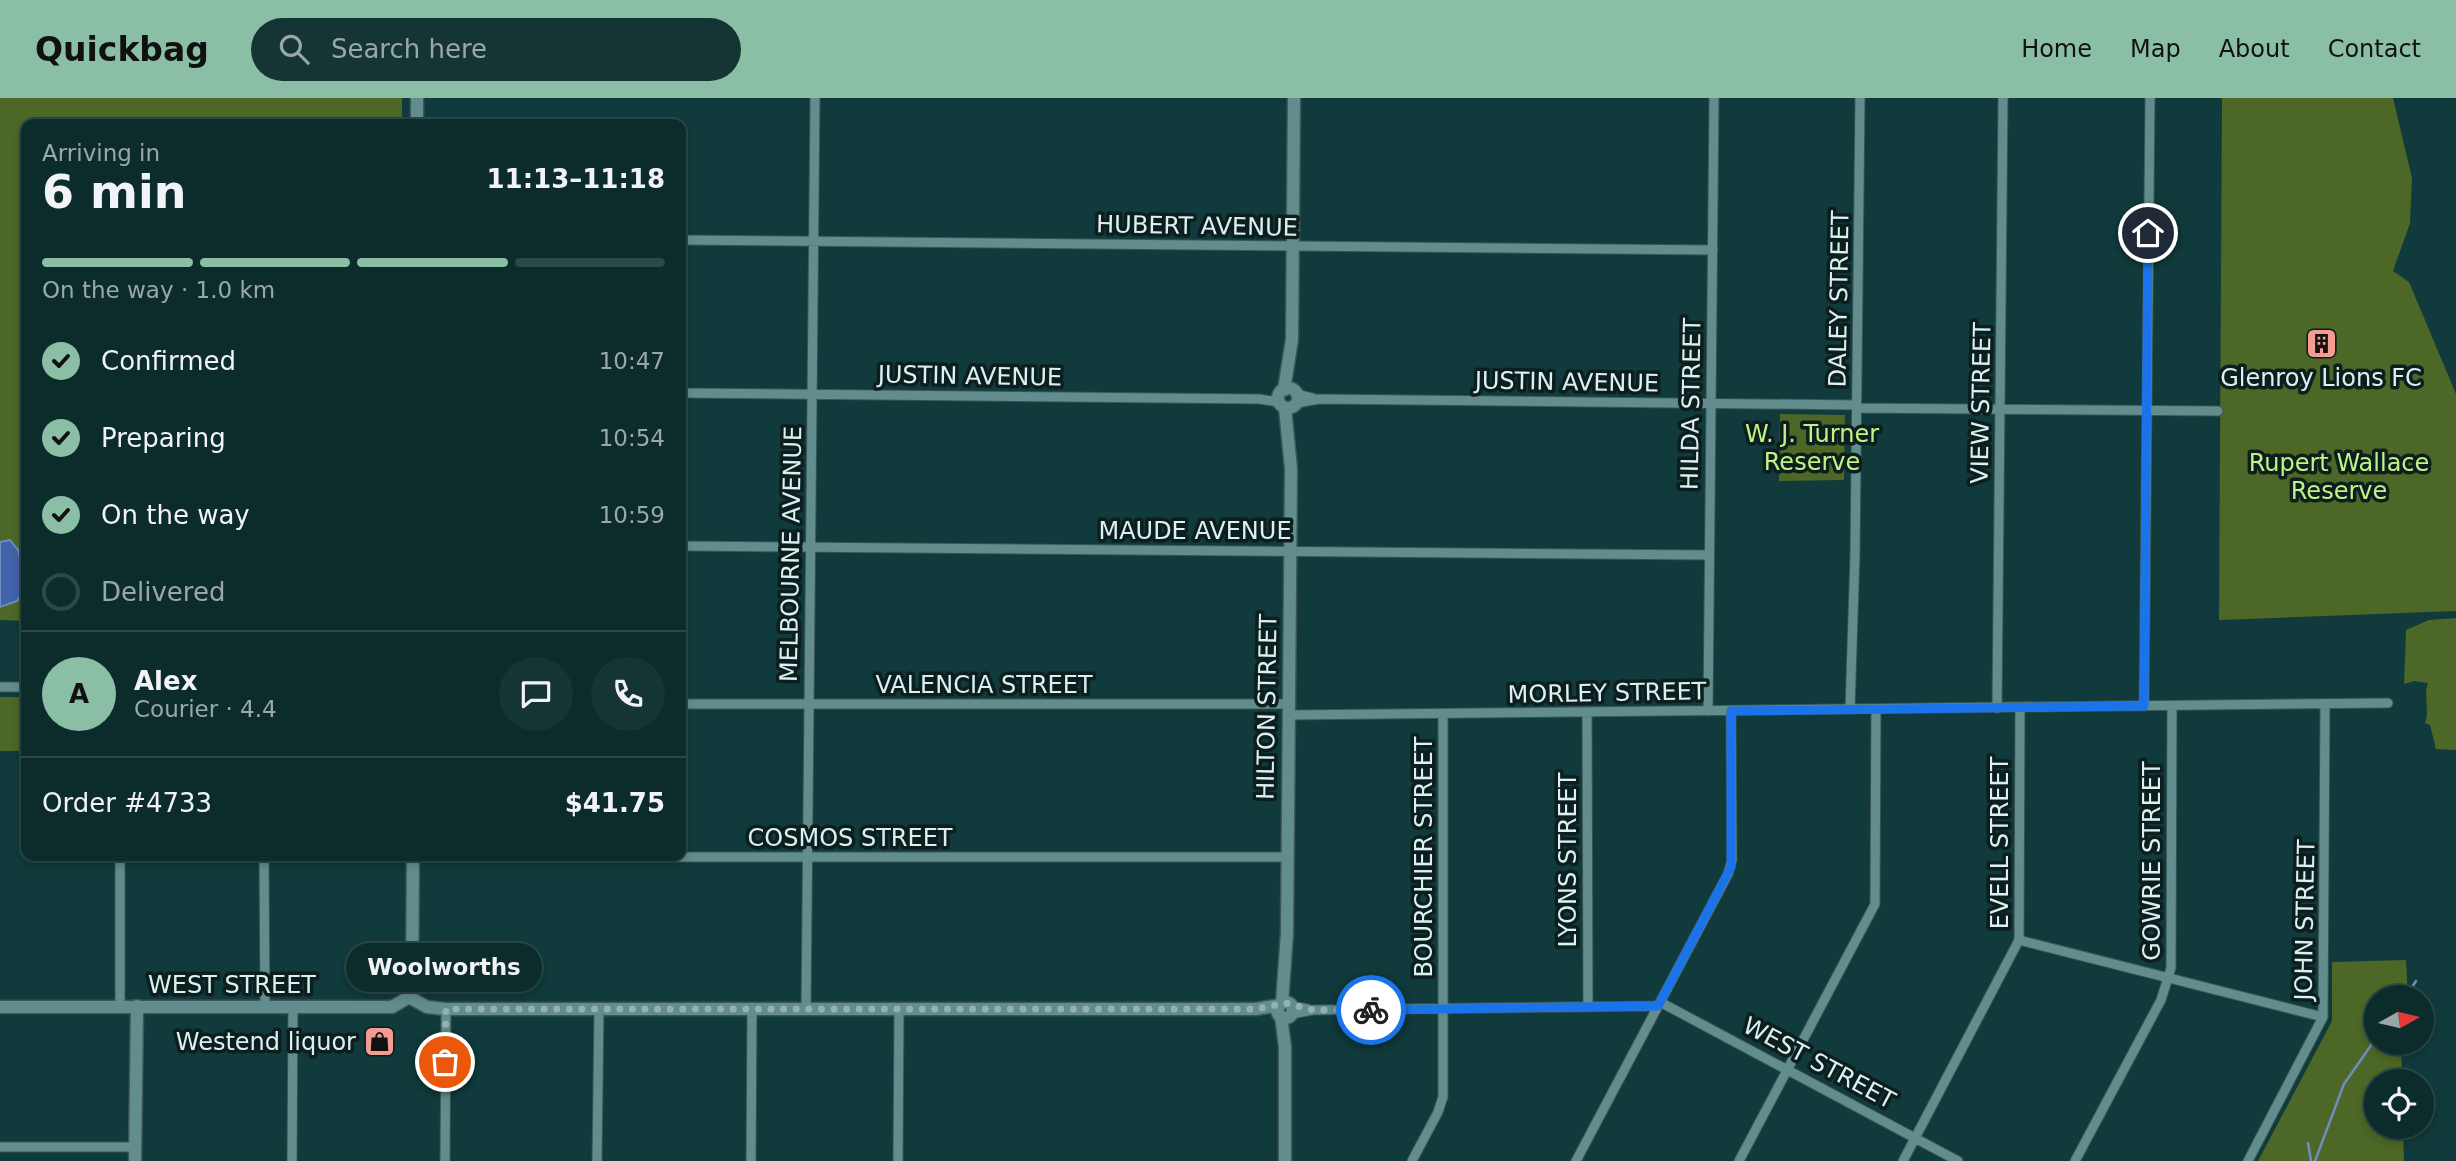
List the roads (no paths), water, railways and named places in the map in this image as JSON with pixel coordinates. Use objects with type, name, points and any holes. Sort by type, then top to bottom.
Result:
[{"type":"street","points":[[417,98],[417,119]]},
{"type":"street","name":"MELBOURNE AVENUE","points":[[806,1010],[815,98]]},
{"type":"street","name":"HILTON STREET","points":[[1285,1161],[1290,551],[1288,432],[1294,98]]},
{"type":"street","name":"HILDA STREET","points":[[1708,711],[1714,98]]},
{"type":"street","name":"DALEY STREET","points":[[1850,709],[1860,98]]},
{"type":"street","name":"VIEW STREET","points":[[1997,708],[2003,98]]},
{"type":"street","points":[[2144,706],[2150,98]]},
{"type":"street","name":"HUBERT AVENUE","points":[[686,240],[1713,250]]},
{"type":"street","name":"JUSTIN AVENUE","points":[[686,393],[2218,411]]},
{"type":"street","name":"MAUDE AVENUE","points":[[686,546],[1709,555]]},
{"type":"street","points":[[0,687],[21,687]]},
{"type":"street","name":"MORLEY STREET","points":[[1288,710],[1443,714],[2388,703]]},
{"type":"street","name":"VALENCIA STREET","points":[[686,704],[1288,710]]},
{"type":"street","name":"JOHN STREET","points":[[2248,1161],[2323,1017],[2325,704]]},
{"type":"street","name":"GOWRIE STREET","points":[[2076,1161],[2161,1000],[2169,978],[2173,955],[2172,706]]},
{"type":"street","name":"EVELL STREET","points":[[1903,1161],[2019,940],[2020,708]]},
{"type":"street","points":[[1739,1161],[1875,904],[1876,709]]},
{"type":"street","points":[[1576,1161],[1731,867],[1731,711]]},
{"type":"street","name":"LYONS STREET","points":[[1587,712],[1588,1007]]},
{"type":"street","name":"BOURCHIER STREET","points":[[1412,1161],[1442,1105],[1443,714]]},
{"type":"street","name":"COSMOS STREET","points":[[686,857],[1287,857]]},
{"type":"street","points":[[120,861],[120,1007]]},
{"type":"street","points":[[264,861],[265,1006]]},
{"type":"street","points":[[409,997],[412,989],[413,861]]},
{"type":"street","points":[[2019,940],[2323,1017]]},
{"type":"street","name":"WEST STREET","points":[[0,1007],[392,1007],[409,997],[427,1007],[446,1009],[599,1010],[1313,1010],[1659,1004],[1958,1161]]},
{"type":"street","points":[[135,1161],[136,1006]]},
{"type":"street","points":[[292,1161],[293,1006]]},
{"type":"street","points":[[445,1161],[446,1009]]},
{"type":"street","points":[[597,1161],[599,1010]]},
{"type":"street","points":[[751,1161],[752,1010]]},
{"type":"street","points":[[898,1161],[899,1010]]},
{"type":"street","points":[[0,1147],[135,1147]]},
{"type":"water","points":[[10,540],[18,550],[21,594],[17,601],[0,607],[0,542]]},
{"type":"waterway","points":[[2413,985],[2416,981]]},
{"type":"waterway","points":[[2315,1161],[2344,1084],[2364,1055]]},
{"type":"waterway","points":[[2308,1143],[2311,1161]]},
{"type":"place","name":"Glenroy Lions FC","points":[[2321,344]]},
{"type":"place","name":"Westend liquor","points":[[379,1042]]},
{"type":"place","name":"Woolworths","points":[[445,1062]]},
{"type":"park label","name":"W. J. Turner Reserve","points":[[1812,448]]},
{"type":"park label","name":"Rupert Wallace Reserve","points":[[2339,477]]}]
